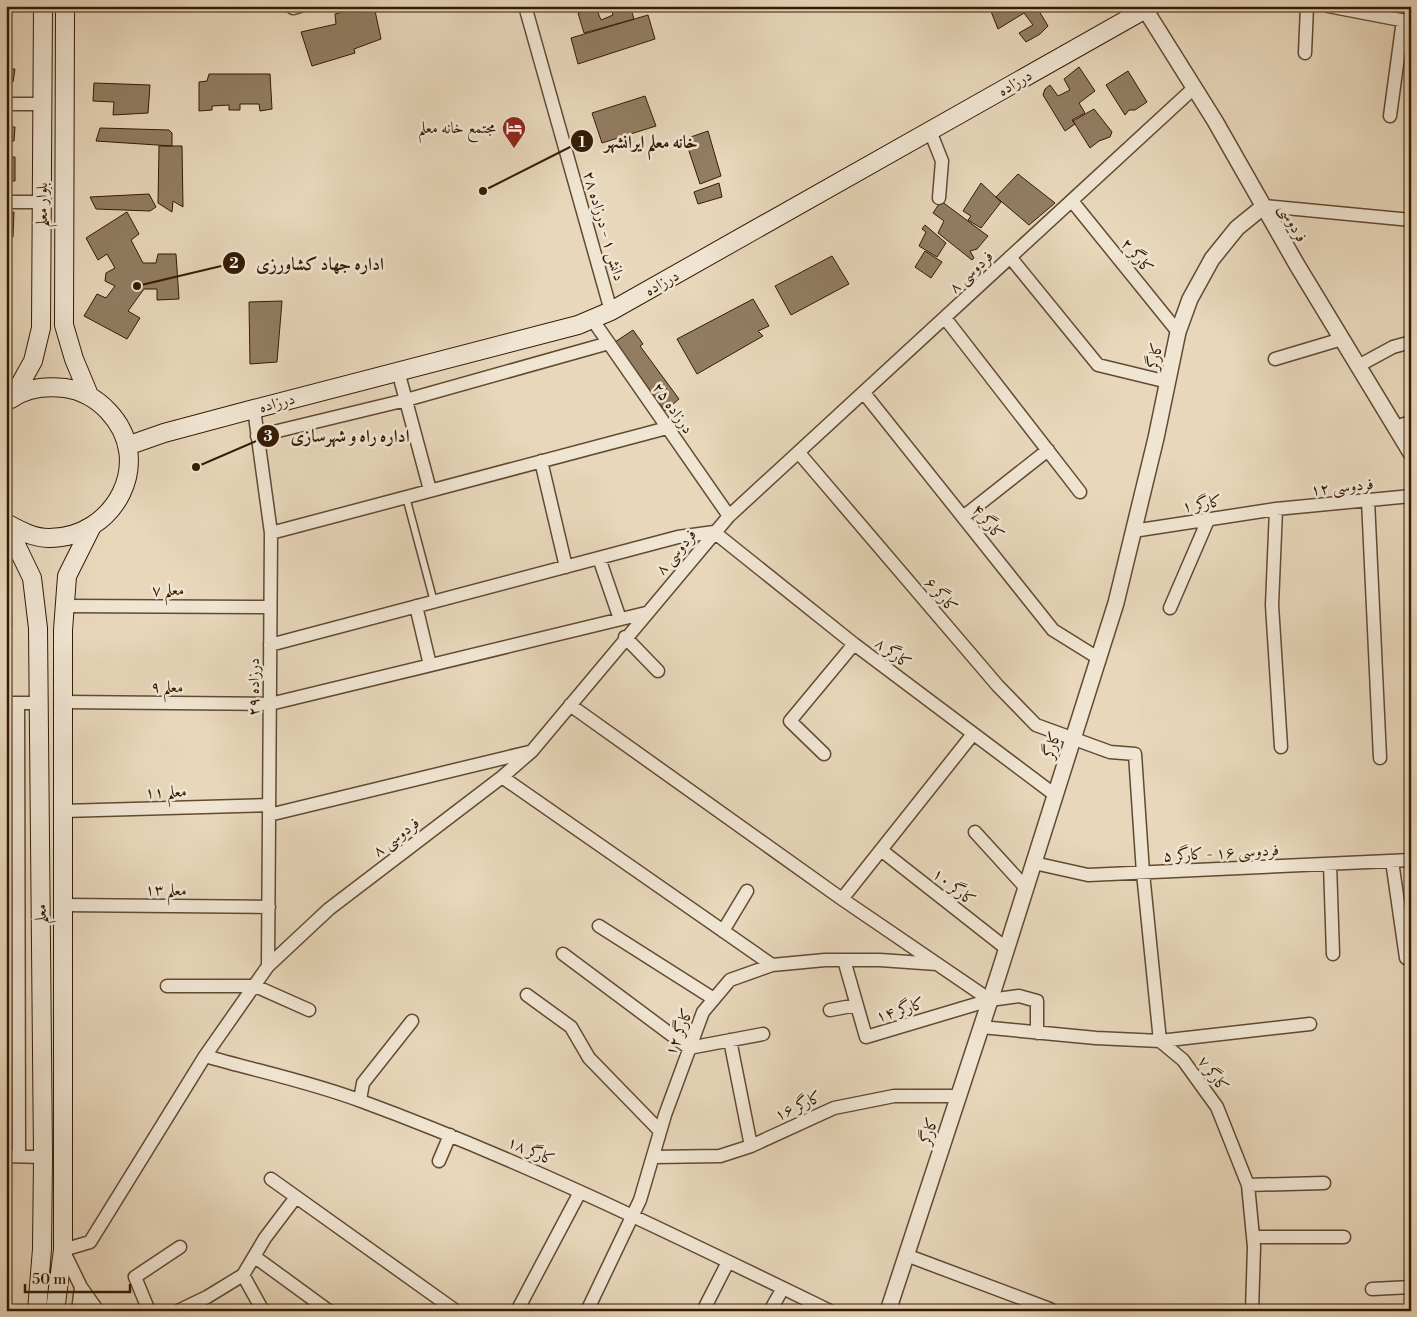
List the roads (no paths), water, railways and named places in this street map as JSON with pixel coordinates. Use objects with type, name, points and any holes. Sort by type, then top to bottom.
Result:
[{"type":"main road","name":"بلوار معلم","points":[[10,400],[33,360],[41,328],[43,6]]},
{"type":"main road","name":"بلوار معلم","points":[[65,6],[64,325],[74,359],[89,395]]},
{"type":"main road","name":"درزاده","points":[[127,446],[164,433],[254,408],[578,325],[611,311],[930,132],[1146,7]]},
{"type":"main road","points":[[6,523],[25,534],[47,538],[70,536],[91,528],[106,517],[118,502],[127,474],[127,446],[122,430],[114,416],[89,395],[70,388],[50,386],[31,390],[10,400]]},
{"type":"main road","name":"معلم","points":[[6,523],[32,578],[38,628],[44,1157],[42,1249],[37,1311]]},
{"type":"main road","name":"معلم","points":[[55,1311],[63,1250],[62,905],[65,606],[67,576],[91,528]]},
{"type":"main road","points":[[39,746],[63,747]]},
{"type":"main road","points":[[42,1249],[54,1256],[63,1250]]},
{"type":"street","name":"دانش ۱ - درزاده ۲۸","points":[[525,6],[611,311]]},
{"type":"street","points":[[1305,52],[1307,6]]},
{"type":"street","points":[[1328,6],[1407,21],[1390,116]]},
{"type":"street","name":"فردوسی","points":[[1146,7],[1411,453]]},
{"type":"street","name":"فردوسی ۸","points":[[63,1250],[90,1242],[205,1056],[268,966],[329,909],[502,777],[532,751],[625,637],[729,516],[1194,87]]},
{"type":"street","points":[[6,104],[42,104]]},
{"type":"street","points":[[930,132],[942,161],[939,198]]},
{"type":"street","name":"کارگر ۲","points":[[1072,201],[1178,332]]},
{"type":"street","points":[[6,202],[42,202]]},
{"type":"street","points":[[1264,206],[1411,220]]},
{"type":"street","name":"کارگر","points":[[888,1311],[1007,949],[1116,603],[1178,332],[1190,300],[1212,259],[1237,228],[1264,206]]},
{"type":"street","points":[[1010,257],[1098,365],[1168,382]]},
{"type":"street","points":[[945,318],[1080,492]]},
{"type":"street","name":"درزاده ۲۵","points":[[592,319],[729,516]]},
{"type":"street","points":[[1275,359],[1342,339]]},
{"type":"street","points":[[1358,366],[1393,348],[1411,342]]},
{"type":"street","points":[[258,436],[406,400],[609,344]]},
{"type":"street","points":[[398,371],[430,490]]},
{"type":"street","name":"کارگر ۴","points":[[864,393],[1053,630],[1098,658]]},
{"type":"street","name":"درزاده ۲۹","points":[[254,408],[271,533],[268,966]]},
{"type":"street","points":[[1395,428],[1411,422]]},
{"type":"street","points":[[271,533],[667,428]]},
{"type":"street","points":[[963,517],[1048,450]]},
{"type":"street","name":"کارگر ۶","points":[[799,453],[998,686],[1036,725],[1110,752],[1135,754],[1142,873]]},
{"type":"street","points":[[541,461],[566,567]]},
{"type":"street","name":"فردوسی ۱۲","points":[[1276,510],[1411,496]]},
{"type":"street","points":[[1368,500],[1380,758]]},
{"type":"street","points":[[1276,510],[1272,605],[1281,748]]},
{"type":"street","name":"کارگر ۱","points":[[1133,531],[1276,510]]},
{"type":"street","points":[[1170,608],[1208,520]]},
{"type":"street","points":[[270,645],[678,537],[714,532]]},
{"type":"street","name":"کارگر ۸","points":[[714,532],[854,644],[1055,795]]},
{"type":"street","points":[[599,558],[620,619]]},
{"type":"street","name":"معلم ۷","points":[[65,606],[270,606]]},
{"type":"street","points":[[416,606],[430,665]]},
{"type":"street","name":"معلم ۹","points":[[64,702],[270,704],[646,613]]},
{"type":"street","points":[[625,637],[658,671]]},
{"type":"street","points":[[824,754],[790,721],[854,644]]},
{"type":"street","points":[[38,703],[12,703],[13,1156],[44,1157]]},
{"type":"street","points":[[570,705],[842,899],[990,1000],[1019,996],[1037,1001],[1038,1033]]},
{"type":"street","points":[[842,899],[973,734]]},
{"type":"street","name":"معلم ۱۱","points":[[63,811],[269,810],[532,751]]},
{"type":"street","points":[[502,777],[772,965]]},
{"type":"street","points":[[975,832],[1026,888]]},
{"type":"street","name":"کارگر ۱۰","points":[[882,850],[1007,949]]},
{"type":"street","name":"فردوسی ۱۶ - کارگر ۵","points":[[1034,862],[1088,876],[1411,860]]},
{"type":"street","points":[[1392,861],[1406,958]]},
{"type":"street","points":[[1330,864],[1333,954]]},
{"type":"street","points":[[1142,873],[1160,1040]]},
{"type":"street","points":[[723,931],[747,891]]},
{"type":"street","name":"معلم ۱۳","points":[[62,905],[269,907]]},
{"type":"street","points":[[599,926],[714,999]]},
{"type":"street","points":[[563,954],[689,1048],[764,1034]]},
{"type":"street","name":"کارگر ۱۲","points":[[587,1311],[633,1216],[660,1131],[702,1012],[730,980],[772,965],[844,960],[937,964]]},
{"type":"street","name":"کارگر ۱۴","points":[[844,960],[866,1037],[990,1000]]},
{"type":"street","points":[[167,986],[255,986],[309,1010]]},
{"type":"street","points":[[527,995],[571,1028],[589,1058],[660,1131]]},
{"type":"street","points":[[830,1010],[857,1005]]},
{"type":"street","points":[[360,1100],[363,1082],[412,1021]]},
{"type":"street","points":[[981,1027],[1096,1038],[1160,1040],[1310,1024]]},
{"type":"street","points":[[730,1040],[751,1146]]},
{"type":"street","name":"کارگر ۷","points":[[1160,1040],[1182,1060],[1217,1108],[1248,1184],[1253,1237],[1252,1311]]},
{"type":"street","name":"کارگر ۱۸","points":[[205,1056],[360,1100],[450,1135],[633,1216],[830,1311]]},
{"type":"street","name":"کارگر ۱۶","points":[[653,1156],[720,1156],[751,1146],[834,1108],[894,1096],[959,1096]]},
{"type":"street","points":[[440,1161],[450,1135]]},
{"type":"street","points":[[271,1179],[456,1311]]},
{"type":"street","points":[[1248,1184],[1324,1183]]},
{"type":"street","points":[[516,1311],[580,1192]]},
{"type":"street","points":[[178,1311],[207,1297],[243,1275],[265,1238],[296,1197]]},
{"type":"street","points":[[1253,1237],[1344,1236]]},
{"type":"street","points":[[148,1311],[135,1277],[180,1247]]},
{"type":"street","points":[[63,1250],[81,1287],[98,1311]]},
{"type":"street","points":[[906,1255],[1050,1309]]},
{"type":"street","points":[[255,1257],[329,1311]]},
{"type":"street","points":[[702,1311],[728,1262]]},
{"type":"street","points":[[243,1275],[263,1311]]},
{"type":"street","points":[[78,1311],[81,1287]]},
{"type":"street","points":[[1372,1289],[1411,1287]]},
{"type":"street","points":[[770,1311],[783,1288]]},
{"type":"lane","points":[[406,497],[434,602]]},
{"type":"place","name":"مجتمع خانه معلم","points":[[514,149]]},
{"type":"place","name":"خانه معلم ایرانشهر","points":[[483,191]]},
{"type":"place","name":"اداره جهاد کشاورزی","points":[[137,286]]},
{"type":"place","name":"اداره راه و شهرسازی","points":[[196,467]]}]
